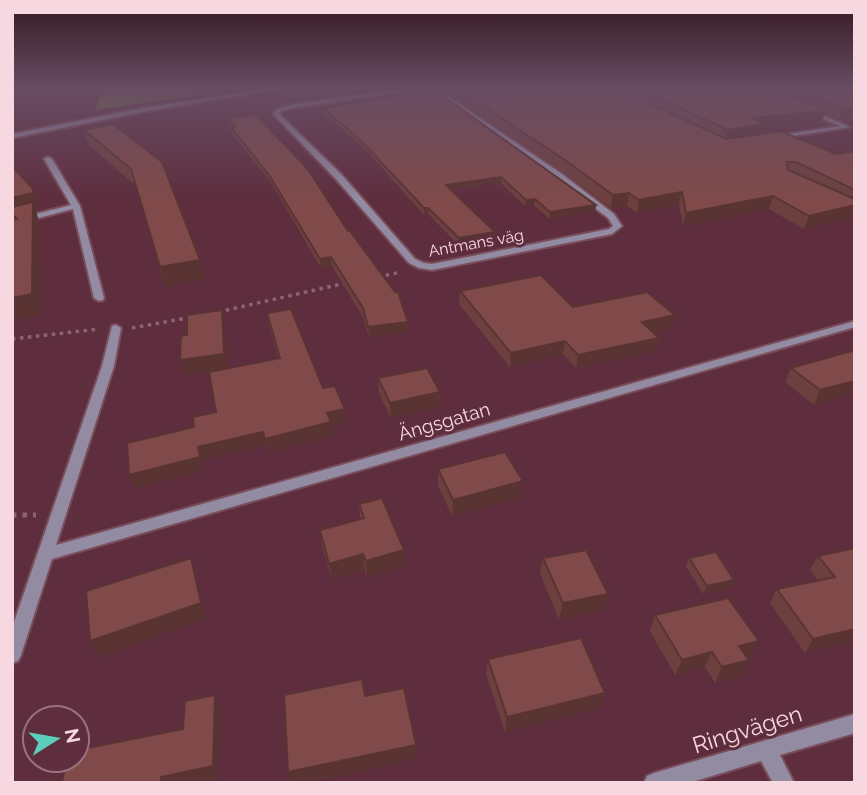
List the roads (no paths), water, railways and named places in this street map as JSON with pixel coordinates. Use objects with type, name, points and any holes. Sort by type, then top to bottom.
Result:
[{"type":"street","points":[[12,136],[67,125]]},
{"type":"street","name":"Antmans väg","points":[[287,125],[338,176],[412,261],[422,267],[612,231],[618,226],[611,216],[559,176],[486,125]]},
{"type":"street","points":[[769,139],[847,127],[842,125]]},
{"type":"street","points":[[47,159],[76,206],[99,298]]},
{"type":"street","points":[[12,223],[76,206]]},
{"type":"street","name":"Ängsgatan","points":[[44,555],[855,324]]},
{"type":"street","points":[[12,654],[108,366],[116,328]]},
{"type":"street","name":"Ringvägen","points":[[654,783],[855,723]]},
{"type":"street","points":[[766,749],[784,783]]}]
